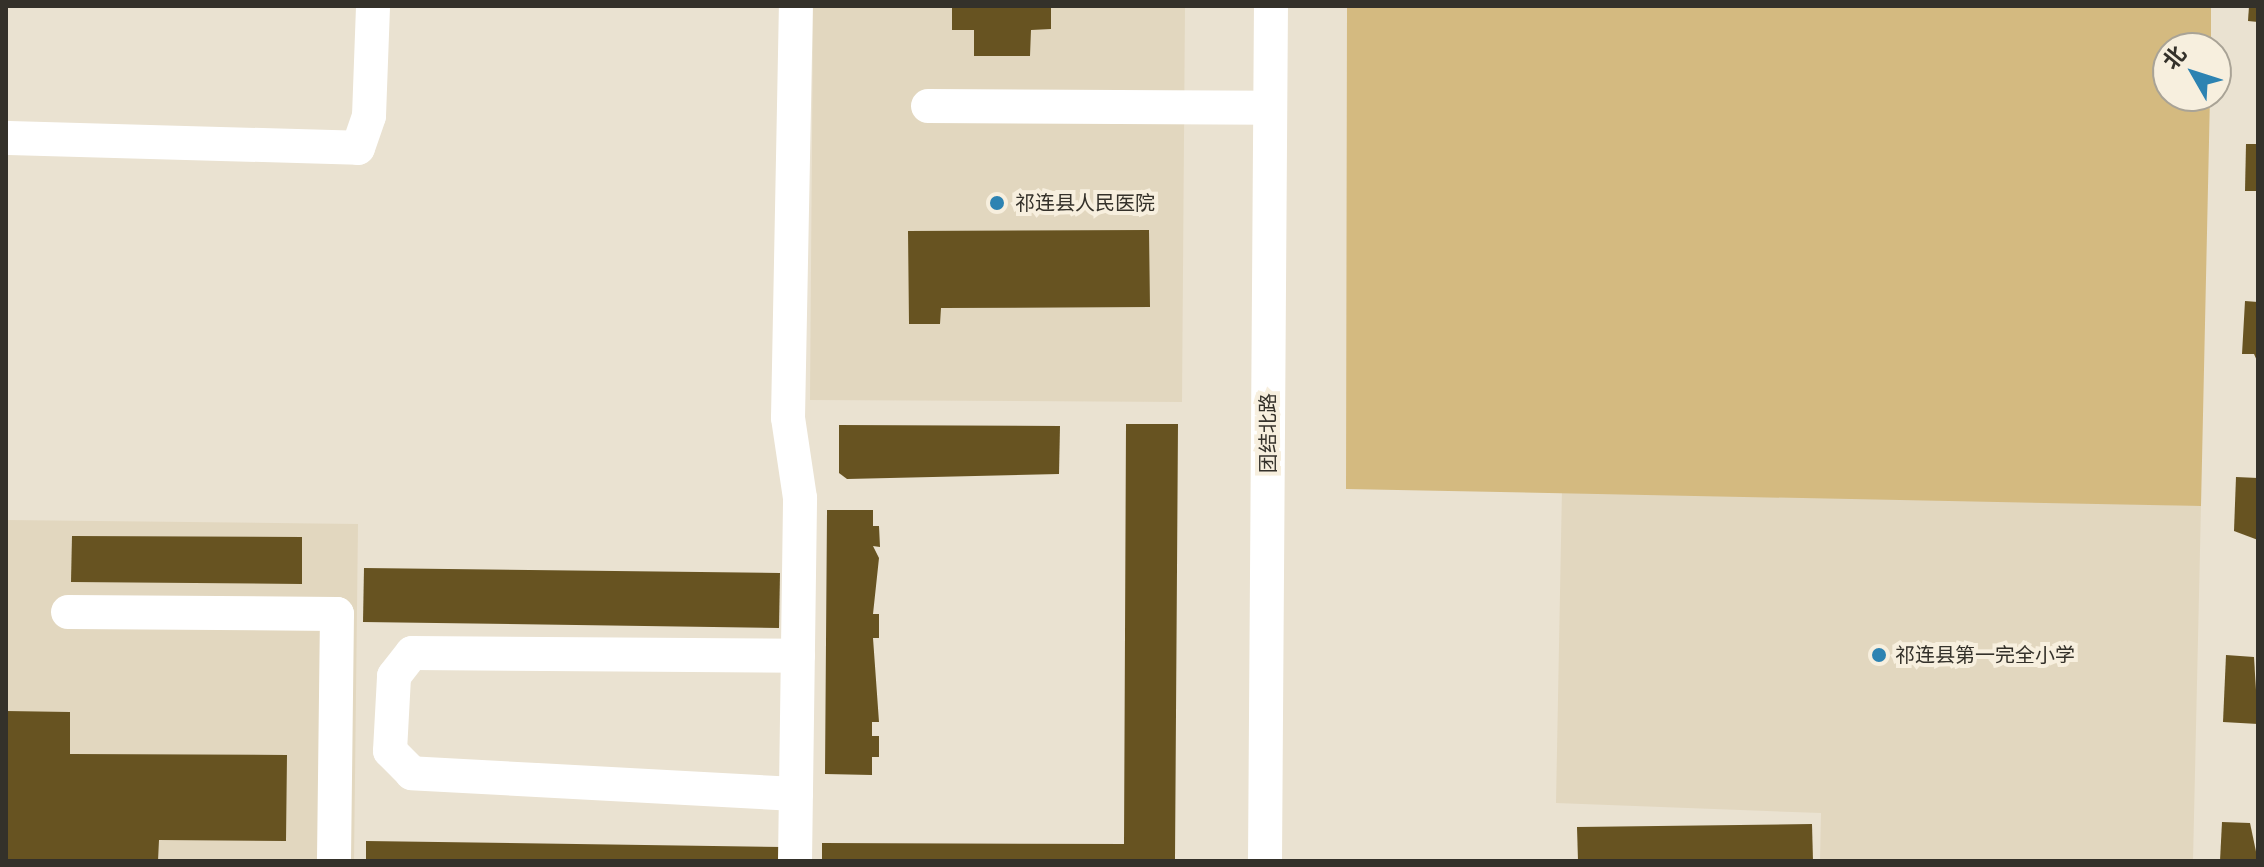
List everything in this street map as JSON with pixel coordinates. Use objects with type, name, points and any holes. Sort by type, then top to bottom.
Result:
[{"type":"street","points":[[9,138],[358,148],[369,116],[373,6]]},
{"type":"street","points":[[795,861],[800,498],[788,418],[796,6]]},
{"type":"street","name":"团结北路","points":[[1265,861],[1271,6]]},
{"type":"street","points":[[928,106],[1270,108]]},
{"type":"street","points":[[68,612],[337,614],[334,861]]},
{"type":"street","points":[[796,794],[412,773],[390,751],[394,676],[412,653],[798,656]]},
{"type":"shaded area","name":"祁连县人民医院","points":[[813,6],[1185,6],[1182,402],[810,400]]},
{"type":"shaded area","points":[[1347,6],[2211,6],[2211,32],[2152,32],[2152,112],[2210,112],[2201,506],[1346,489]]},
{"type":"shaded area","name":"祁连县第一完全小学","points":[[1562,488],[2201,506],[2193,861],[1820,861],[1821,813],[1556,803]]},
{"type":"shaded area","points":[[6,520],[358,524],[354,861],[6,861]]},
{"type":"building","points":[[952,6],[1051,6],[1051,29],[1031,30],[1030,56],[974,56],[974,30],[952,30]]},
{"type":"building","points":[[2249,6],[2258,6],[2258,22],[2248,21]]},
{"type":"building","points":[[2246,144],[2258,144],[2258,191],[2245,191]]},
{"type":"building","points":[[1149,230],[1150,307],[941,308],[940,324],[909,324],[908,231]]},
{"type":"building","points":[[2245,301],[2258,302],[2258,363],[2254,354],[2242,354]]},
{"type":"building","points":[[1126,424],[1178,424],[1175,861],[822,861],[822,843],[1124,844]]},
{"type":"building","points":[[839,425],[1060,426],[1059,474],[847,479],[839,473]]},
{"type":"building","points":[[2236,477],[2258,478],[2258,540],[2234,531]]},
{"type":"building","points":[[827,510],[873,510],[873,526],[879,526],[880,547],[873,546],[879,558],[873,614],[879,614],[879,638],[873,638],[879,722],[872,722],[872,736],[879,736],[879,757],[872,757],[872,775],[825,774]]},
{"type":"building","points":[[72,536],[302,537],[302,584],[71,582]]},
{"type":"building","points":[[364,568],[780,573],[779,628],[363,622]]},
{"type":"building","points":[[2226,655],[2254,657],[2258,724],[2223,722]]},
{"type":"building","points":[[6,711],[70,712],[70,754],[287,755],[286,841],[159,840],[158,861],[6,861]]},
{"type":"building","points":[[2222,822],[2250,823],[2258,861],[2220,861]]},
{"type":"building","points":[[1812,824],[1813,861],[1578,861],[1577,827]]},
{"type":"building","points":[[366,841],[782,847],[782,861],[366,861]]},
{"type":"place","name":"祁连县人民医院","points":[[997,203]]},
{"type":"place","name":"祁连县第一完全小学","points":[[1879,655]]}]
